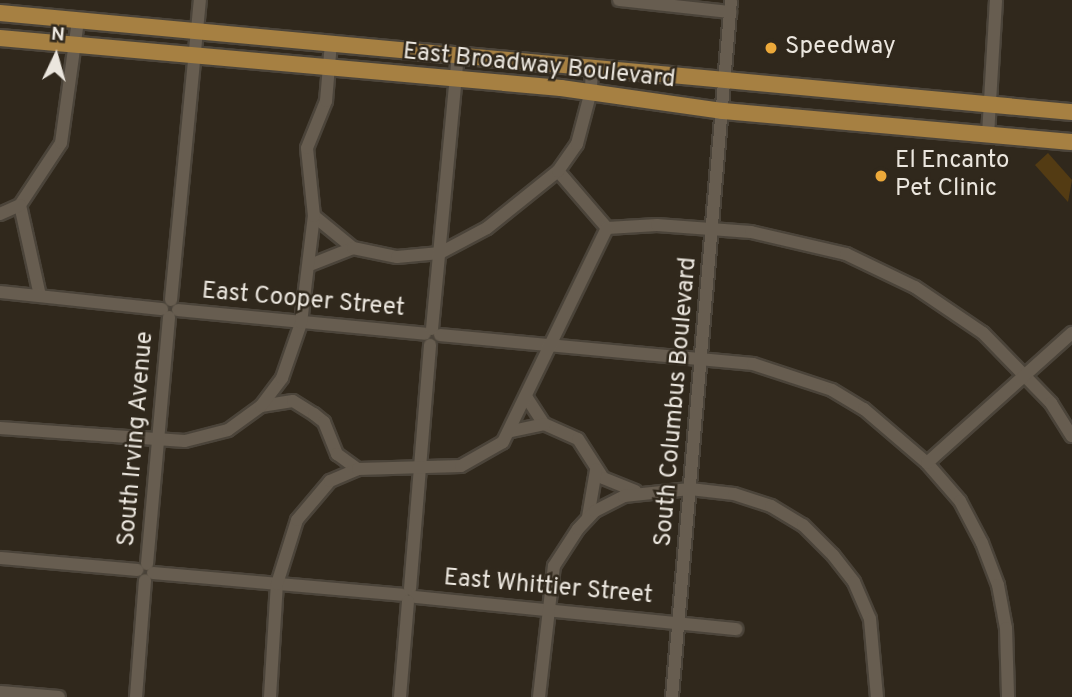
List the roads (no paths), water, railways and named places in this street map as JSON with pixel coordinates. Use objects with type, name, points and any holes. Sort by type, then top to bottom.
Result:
[{"type":"main road","name":"East Broadway Boulevard","points":[[0,13],[458,54],[724,82],[1072,112]]},
{"type":"main road","name":"East Broadway Boulevard","points":[[0,38],[591,91],[723,111],[1072,142]]},
{"type":"street","name":"South Irving Avenue","points":[[136,697],[200,0]]},
{"type":"street","points":[[619,0],[730,6]]},
{"type":"street","points":[[988,135],[996,0]]},
{"type":"street","name":"South Columbus Boulevard","points":[[672,697],[730,6]]},
{"type":"street","points":[[0,214],[20,205],[61,143],[78,21]]},
{"type":"street","points":[[0,428],[158,442],[208,438],[248,419],[261,406],[282,378],[301,323],[314,216],[307,148],[326,101],[331,43]]},
{"type":"street","points":[[400,697],[458,54]]},
{"type":"street","points":[[314,216],[352,248],[397,257],[440,253],[487,228],[558,171],[577,144],[591,91],[592,67]]},
{"type":"street","points":[[558,171],[607,228]]},
{"type":"street","points":[[20,205],[40,296]]},
{"type":"street","points":[[607,228],[657,225],[713,229],[799,241],[871,265],[946,306],[983,332],[1025,373],[1072,436]]},
{"type":"street","points":[[330,481],[358,469],[471,462],[495,450],[512,431],[607,228]]},
{"type":"street","points":[[310,265],[352,248]]},
{"type":"street","name":"East Cooper Street","points":[[0,292],[753,365],[832,390],[895,431],[960,501],[998,585],[1009,666],[1008,697]]},
{"type":"street","points":[[927,463],[1072,333]]},
{"type":"street","points":[[282,378],[293,401],[324,422],[337,454],[358,469]]},
{"type":"street","points":[[527,398],[544,424],[578,439],[596,470],[615,486],[643,492]]},
{"type":"street","points":[[261,406],[293,401]]},
{"type":"street","points":[[512,431],[544,424]]},
{"type":"street","points":[[270,697],[277,584],[297,520],[330,481],[337,454]]},
{"type":"street","points":[[588,517],[596,470]]},
{"type":"street","points":[[539,697],[554,566],[588,517],[624,496],[690,489],[734,494],[771,506],[803,525],[833,555],[854,582],[870,619],[877,697]]},
{"type":"street","name":"East Whittier Street","points":[[0,558],[679,620],[736,629]]},
{"type":"street","points":[[0,692],[59,697]]},
{"type":"place","name":"Speedway","points":[[771,48]]},
{"type":"place","name":"El Encanto Pet Clinic","points":[[881,176]]}]
